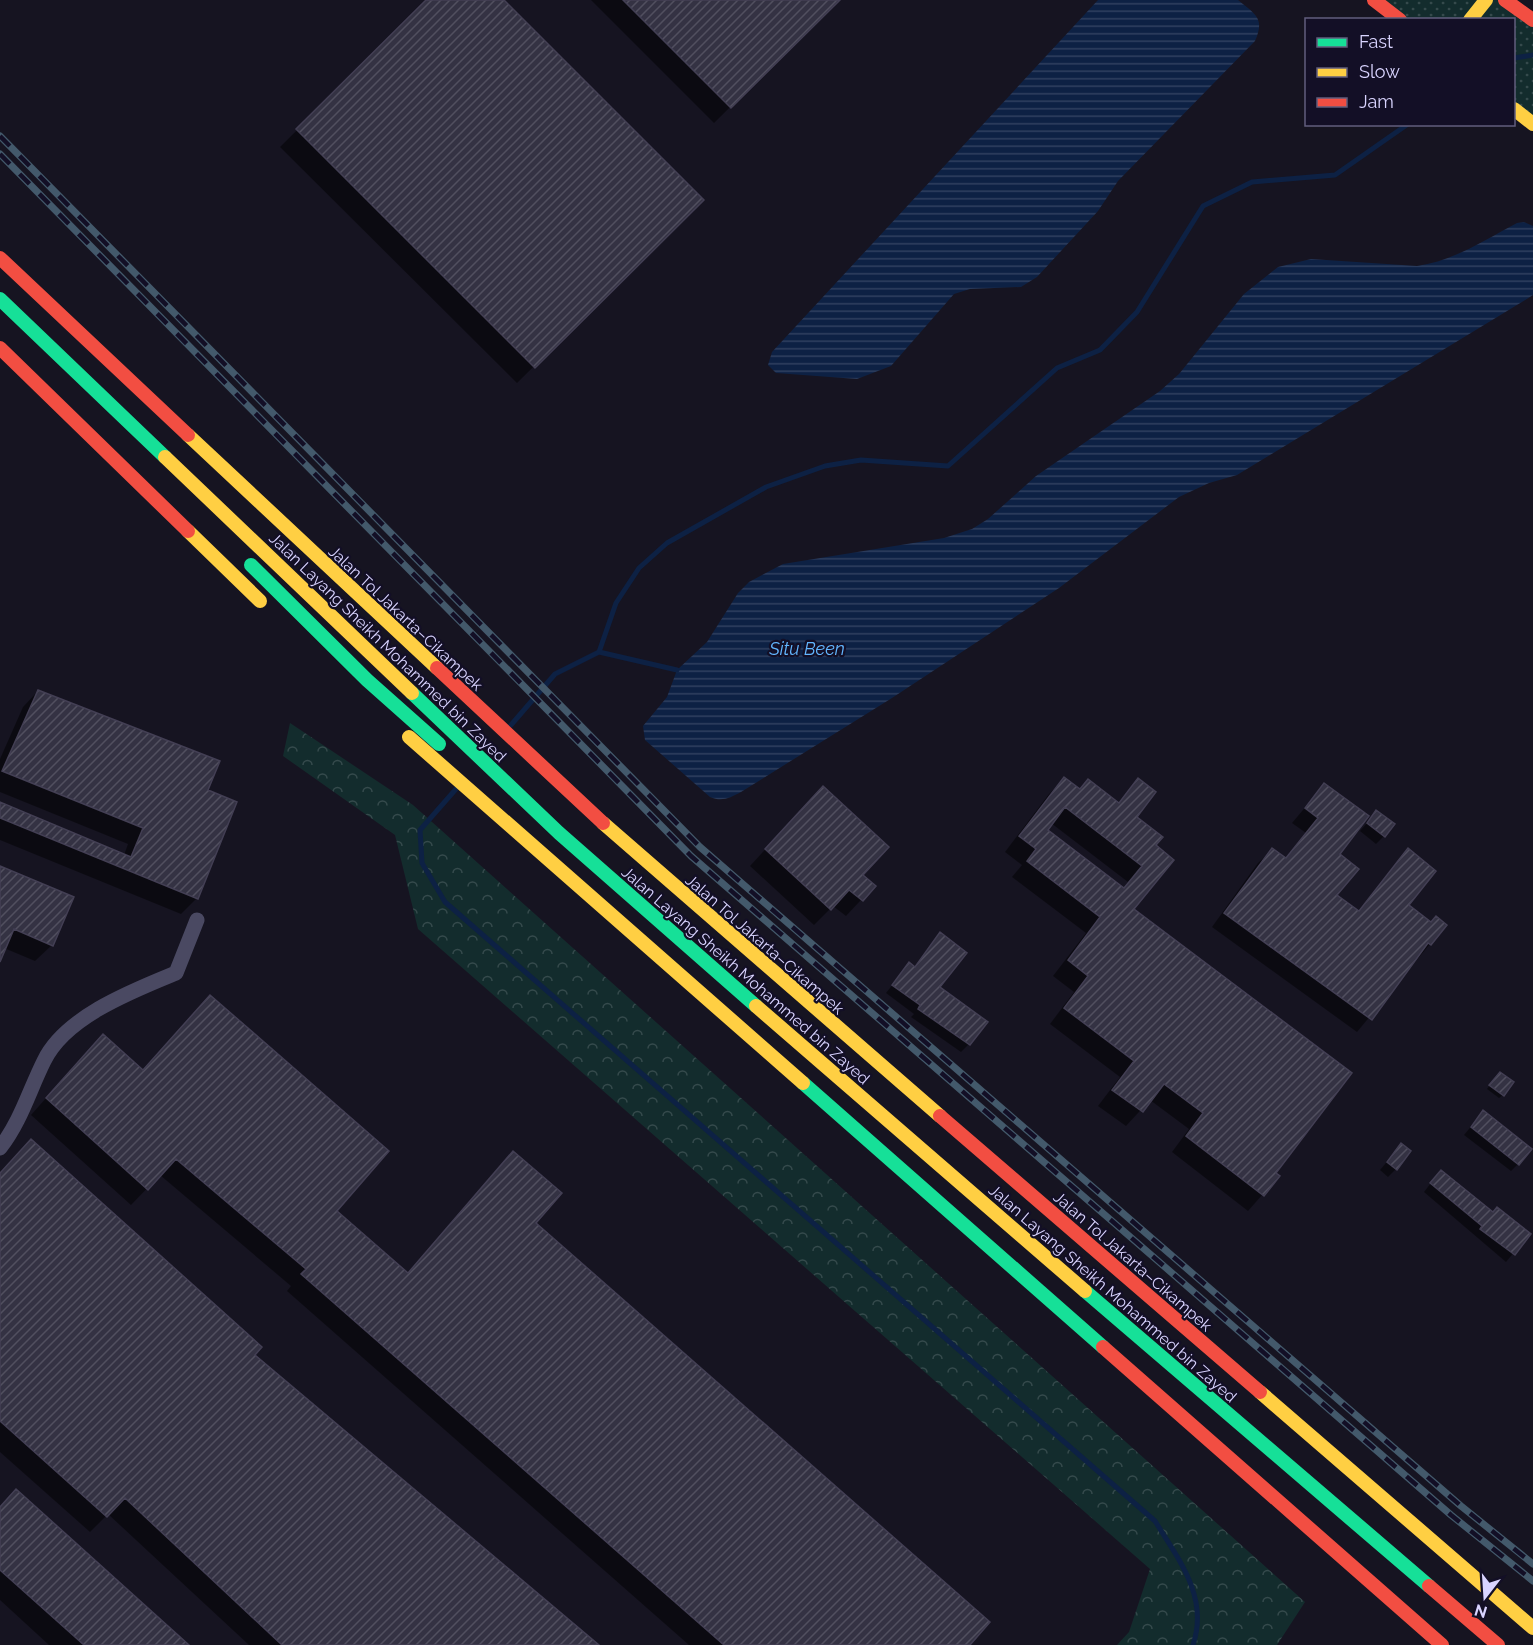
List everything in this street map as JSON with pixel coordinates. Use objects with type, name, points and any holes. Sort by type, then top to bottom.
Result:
[{"type":"main road","points":[[1374,0],[1397,18]]},
{"type":"main road","points":[[1472,18],[1486,0]]},
{"type":"main road","points":[[1505,0],[1533,20]]},
{"type":"main road","points":[[1515,110],[1533,124]]},
{"type":"main road","name":"Jalan Tol Jakarta–Cikampek","points":[[0,258],[478,710],[625,844],[1533,1628]]},
{"type":"main road","name":"Jalan Layang Sheikh Mohammed bin Zayed","points":[[0,299],[559,833],[940,1167],[1498,1645]]},
{"type":"main road","points":[[0,318],[43,360]]},
{"type":"main road","points":[[0,348],[275,615]]},
{"type":"main road","name":"Jalan Layang Sheikh Mohammed bin Zayed","points":[[239,553],[367,680],[933,1185],[1225,1435]]},
{"type":"main road","points":[[352,686],[1442,1645]]},
{"type":"street","points":[[0,1148],[20,1119],[44,1060],[57,1040],[75,1024],[101,1009],[176,973],[197,920]]},
{"type":"green space","points":[[1374,0],[1505,0],[1533,20],[1533,124],[1515,110],[1515,18],[1399,18]]},
{"type":"green space","points":[[290,723],[413,805],[1305,1602],[1277,1645],[1117,1645],[1129,1632],[1150,1569],[418,929],[395,835],[283,756]]},
{"type":"water","points":[[1098,0],[1238,0],[1257,18],[1258,33],[1255,41],[1118,181],[1098,211],[1037,277],[1021,287],[970,289],[954,294],[891,366],[857,379],[776,373],[768,365],[772,352]]},
{"type":"water","name":"Situ Been","points":[[1524,222],[1533,226],[1533,295],[1237,475],[1209,483],[1179,497],[1059,588],[892,698],[741,792],[726,799],[710,797],[645,740],[643,726],[667,697],[677,670],[707,642],[738,593],[749,582],[783,564],[944,538],[972,529],[988,519],[1036,476],[1160,391],[1179,374],[1244,294],[1278,267],[1311,259],[1417,266],[1456,255],[1517,223]]},
{"type":"building","points":[[426,0],[504,0],[704,200],[535,368],[296,129]]},
{"type":"building","points":[[623,0],[840,0],[731,108]]},
{"type":"building","points":[[38,690],[220,761],[208,790],[237,802],[198,899],[0,818],[0,802],[131,857],[143,828],[2,771]]},
{"type":"building","points":[[1064,777],[1080,789],[1088,779],[1119,803],[1138,778],[1156,792],[1137,817],[1163,837],[1156,845],[1174,860],[1134,909],[1352,1073],[1276,1173],[1280,1176],[1264,1196],[1186,1136],[1203,1113],[1164,1084],[1143,1112],[1112,1090],[1134,1061],[1064,1008],[1088,976],[1068,960],[1100,917],[1027,861],[1036,849],[1019,836]],"holes":[[[1065,807],[1142,866],[1124,888],[1048,830]]]},
{"type":"building","points":[[1324,783],[1369,816],[1340,854],[1359,869],[1337,895],[1359,911],[1408,848],[1436,871],[1409,905],[1431,922],[1436,916],[1447,925],[1431,945],[1428,943],[1372,1020],[1224,913],[1272,848],[1286,858],[1318,818],[1305,808]]},
{"type":"building","points":[[823,786],[889,847],[863,875],[876,886],[863,901],[849,890],[831,910],[765,849]]},
{"type":"building","points":[[1376,810],[1395,824],[1385,837],[1367,823]]},
{"type":"building","points":[[0,866],[74,897],[53,946],[14,929],[0,962]]},
{"type":"building","points":[[940,932],[967,953],[940,987],[988,1022],[970,1045],[918,1009],[920,1005],[892,985],[909,962],[915,967]]},
{"type":"building","points":[[210,995],[389,1151],[337,1211],[408,1273],[513,1151],[562,1193],[536,1223],[990,1622],[970,1645],[724,1645],[301,1274],[306,1269],[176,1159],[148,1190],[46,1098],[103,1034],[143,1070]]},
{"type":"building","points":[[1500,1072],[1514,1082],[1504,1096],[1489,1085]]},
{"type":"building","points":[[1483,1110],[1532,1149],[1519,1165],[1471,1127]]},
{"type":"building","points":[[31,1139],[262,1347],[255,1355],[599,1645],[282,1645],[125,1498],[107,1517],[0,1421],[0,1173]]},
{"type":"building","points":[[1401,1143],[1411,1151],[1397,1170],[1387,1162]]},
{"type":"building","points":[[1441,1170],[1493,1212],[1497,1207],[1531,1234],[1515,1255],[1480,1229],[1482,1226],[1430,1183]]},
{"type":"building","points":[[16,1489],[189,1645],[84,1645],[0,1570],[0,1507]]},
{"type":"waterway","points":[[1515,58],[1533,55]]},
{"type":"waterway","points":[[511,725],[555,674],[599,652],[616,603],[639,568],[667,543],[766,487],[825,466],[861,460],[948,466],[1057,368],[1100,350],[1137,312],[1203,206],[1252,182],[1335,175],[1405,126]]},
{"type":"waterway","points":[[599,652],[677,670]]},
{"type":"waterway","points":[[456,789],[420,830],[422,863],[445,902],[1155,1521],[1182,1565],[1194,1595],[1197,1627],[1193,1645]]},
{"type":"railway","points":[[0,136],[700,847],[1461,1506],[1533,1564]]},
{"type":"railway","points":[[0,154],[691,856],[1451,1515],[1533,1581]]},
{"type":"traffic: fast","points":[[0,299],[165,457]]},
{"type":"traffic: fast","points":[[251,565],[367,680],[439,744]]},
{"type":"traffic: fast","points":[[412,693],[559,833],[756,1006]]},
{"type":"traffic: fast","points":[[803,1083],[1103,1347]]},
{"type":"traffic: fast","points":[[1085,1291],[1429,1586]]},
{"type":"traffic: slow","points":[[1472,18],[1486,0]]},
{"type":"traffic: slow","points":[[1515,110],[1533,124]]},
{"type":"traffic: slow","points":[[188,435],[437,668]]},
{"type":"traffic: slow","points":[[165,457],[412,693]]},
{"type":"traffic: slow","points":[[188,531],[260,601]]},
{"type":"traffic: slow","points":[[409,737],[803,1083]]},
{"type":"traffic: slow","points":[[603,823],[940,1116]]},
{"type":"traffic: slow","points":[[756,1006],[1085,1291]]},
{"type":"traffic: slow","points":[[1260,1392],[1533,1628]]},
{"type":"traffic: jam","points":[[1374,0],[1397,18]]},
{"type":"traffic: jam","points":[[1505,0],[1533,20]]},
{"type":"traffic: jam","points":[[0,258],[188,435]]},
{"type":"traffic: jam","points":[[0,348],[188,531]]},
{"type":"traffic: jam","points":[[437,668],[603,823]]},
{"type":"traffic: jam","points":[[940,1116],[1260,1392]]},
{"type":"traffic: jam","points":[[1103,1347],[1442,1645]]},
{"type":"traffic: jam","points":[[1429,1586],[1498,1645]]}]
